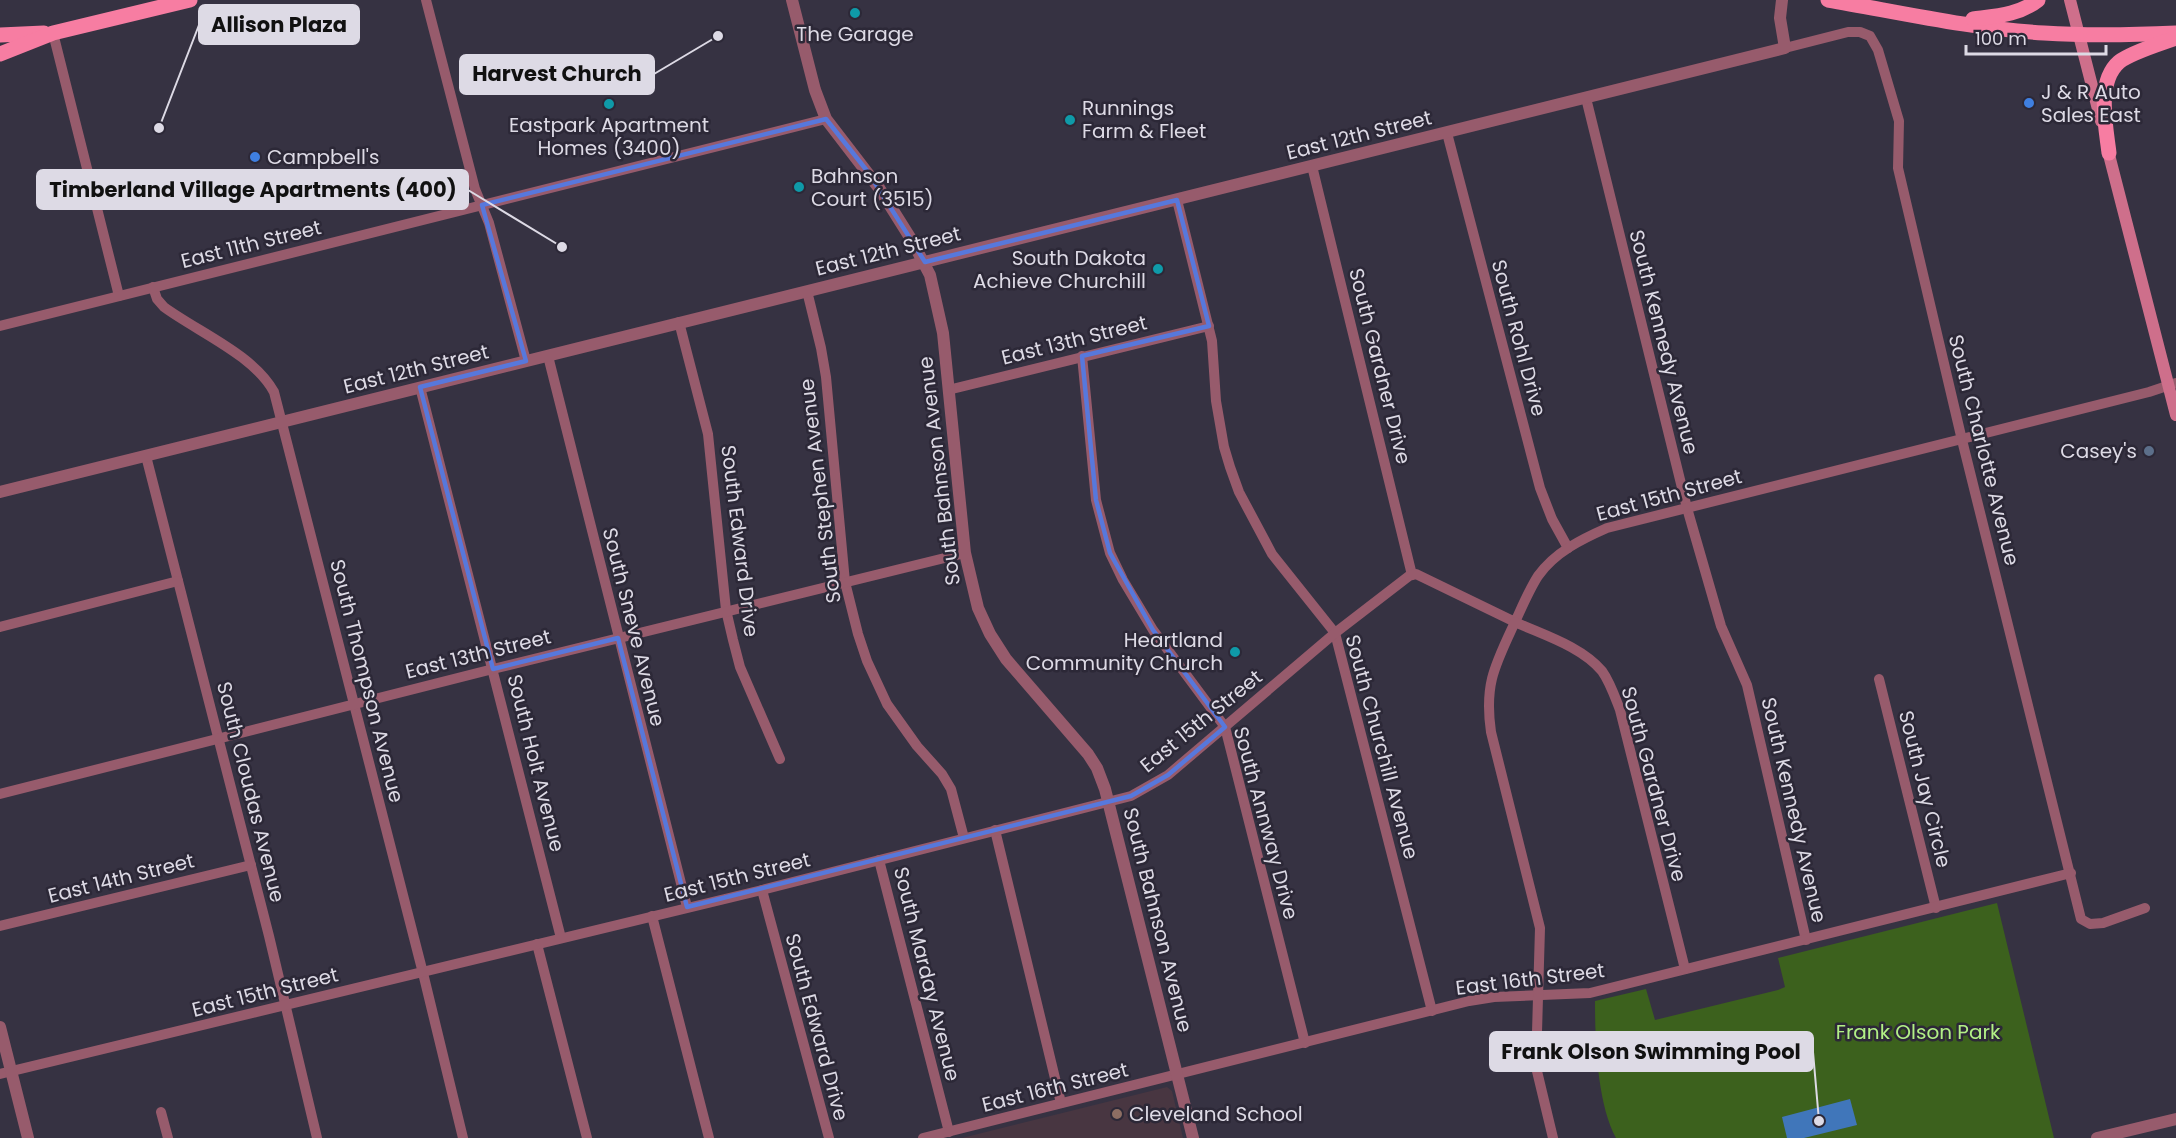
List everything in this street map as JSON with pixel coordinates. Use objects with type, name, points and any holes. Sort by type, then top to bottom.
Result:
[{"type":"main road","points":[[0,54],[53,33],[190,0]]},
{"type":"main road","points":[[1828,0],[2042,33],[2079,35],[2176,33]]},
{"type":"main road","points":[[1957,21],[2013,13],[2038,0]]},
{"type":"main road","points":[[2070,0],[2172,384],[2176,415]]},
{"type":"main road","points":[[0,35],[53,33]]},
{"type":"main road","points":[[2109,153],[2103,102],[2109,77],[2119,62],[2176,38]]},
{"type":"street","points":[[426,0],[475,189],[489,223],[526,361]]},
{"type":"street","name":"South Bahnson Avenue","points":[[792,0],[815,90],[826,119],[868,172],[925,262],[930,275],[940,314],[965,553],[978,608],[993,640],[1028,687],[1088,753],[1100,774],[1193,1138]]},
{"type":"street","points":[[1782,0],[1780,18],[1785,48]]},
{"type":"street","name":"East 12th Street","points":[[0,492],[1848,32],[1860,32],[1870,36]]},
{"type":"street","points":[[53,33],[119,296]]},
{"type":"street","name":"South Charlotte Avenue","points":[[1870,36],[1878,50],[1899,121],[1898,168],[1962,441],[2081,919],[2090,924],[2103,923],[2145,908]]},
{"type":"street","name":"South Kennedy Avenue","points":[[1586,98],[1687,508],[1721,626],[1747,686],[1806,940]]},
{"type":"street","name":"East 11th Street","points":[[0,326],[826,119]]},
{"type":"street","name":"South Rohl Drive","points":[[1447,133],[1540,488],[1552,519],[1568,548]]},
{"type":"street","name":"South Gardner Drive","points":[[1312,166],[1412,575]]},
{"type":"street","name":"South Churchill Avenue","points":[[1177,200],[1212,341],[1216,401],[1224,447],[1239,492],[1272,554],[1335,633],[1432,1011]]},
{"type":"street","name":"South Thompson Avenue","points":[[153,287],[157,299],[164,306],[254,366],[268,380],[274,392],[355,704],[463,1138]]},
{"type":"street","name":"South Stephen Avenue","points":[[807,291],[826,377],[845,582],[867,661],[901,725],[942,774],[951,789],[964,838]]},
{"type":"street","name":"South Edward Drive","points":[[679,322],[708,434],[726,610],[740,667],[780,759]]},
{"type":"street","name":"East 13th Street","points":[[948,390],[1209,326]]},
{"type":"street","name":"South Sneve Avenue","points":[[548,356],[687,907]]},
{"type":"street","name":"South Annway Drive","points":[[1082,356],[1096,500],[1110,553],[1123,580],[1153,630],[1225,727],[1305,1043]]},
{"type":"street","name":"East 15th Street","points":[[1552,1138],[1536,1067],[1540,928],[1491,732],[1488,693],[1493,671],[1537,577],[1547,565],[1568,548],[1607,528],[1962,441],[2172,384]]},
{"type":"street","name":"South Holt Avenue","points":[[420,387],[561,938]]},
{"type":"street","name":"South Cloudas Avenue","points":[[146,456],[251,865],[317,1138]]},
{"type":"street","name":"East 13th Street","points":[[0,794],[726,610],[965,553]]},
{"type":"street","points":[[1412,575],[1420,576],[1515,622]]},
{"type":"street","name":"East 15th Street","points":[[5,1072],[762,890],[1131,796],[1160,781],[1335,633],[1412,575]]},
{"type":"street","points":[[0,627],[178,581]]},
{"type":"street","name":"South Gardner Drive","points":[[1515,622],[1581,652],[1602,672],[1612,690],[1620,710],[1685,969]]},
{"type":"street","name":"South Jay Circle","points":[[1879,679],[1936,908]]},
{"type":"street","points":[[995,830],[1061,1103]]},
{"type":"street","name":"South Marday Avenue","points":[[879,860],[949,1132]]},
{"type":"street","name":"East 14th Street","points":[[0,926],[251,865]]},
{"type":"street","name":"East 16th Street","points":[[923,1138],[1432,1011],[1494,997],[1590,993],[2071,873]]},
{"type":"street","name":"South Edward Drive","points":[[762,890],[829,1138]]},
{"type":"street","points":[[652,916],[709,1138]]},
{"type":"street","points":[[537,944],[587,1138]]},
{"type":"street","points":[[0,1027],[5,1072],[28,1138]]},
{"type":"street","points":[[161,1112],[168,1138]]},
{"type":"street","points":[[2097,1138],[2176,1119]]},
{"type":"highlighted area","points":[[826,119],[868,172],[925,262],[1177,200],[1209,326],[1082,356],[1096,500],[1110,553],[1153,630],[1225,727],[1168,775],[1131,796],[687,907],[618,638],[493,669],[420,387],[526,361],[482,205]]},
{"type":"shaded area","name":"Cleveland School","points":[[1167,1087],[1172,1091],[1183,1138],[962,1138]]},
{"type":"green space","name":"Frank Olson Park","points":[[1997,903],[2054,1138],[1616,1138],[1605,1107],[1598,1071],[1595,1001],[1646,989],[1655,1020],[1785,987],[1778,958]]},
{"type":"water","points":[[1850,1099],[1857,1125],[1804,1138],[1787,1138],[1782,1117]]},
{"type":"place","name":"The Garage","points":[[855,13]]},
{"type":"place","name":"Harvest Church","points":[[718,36]]},
{"type":"place","name":"J & R Auto Sales East","points":[[2029,103]]},
{"type":"place","name":"Eastpark Apartment Homes (3400)","points":[[609,104]]},
{"type":"place","name":"Runnings Farm & Fleet","points":[[1070,120]]},
{"type":"place","name":"Allison Plaza","points":[[159,128]]},
{"type":"place","name":"Campbell's","points":[[255,157]]},
{"type":"place","name":"Bahnson Court (3515)","points":[[799,187]]},
{"type":"place","name":"Timberland Village Apartments (400)","points":[[562,247]]},
{"type":"place","name":"South Dakota Achieve Churchill","points":[[1158,269]]},
{"type":"place","name":"Casey's","points":[[2149,451]]},
{"type":"place","name":"Heartland Community Church","points":[[1235,652]]},
{"type":"place","name":"Cleveland School","points":[[1117,1114]]},
{"type":"place","name":"Frank Olson Swimming Pool","points":[[1819,1121]]}]
